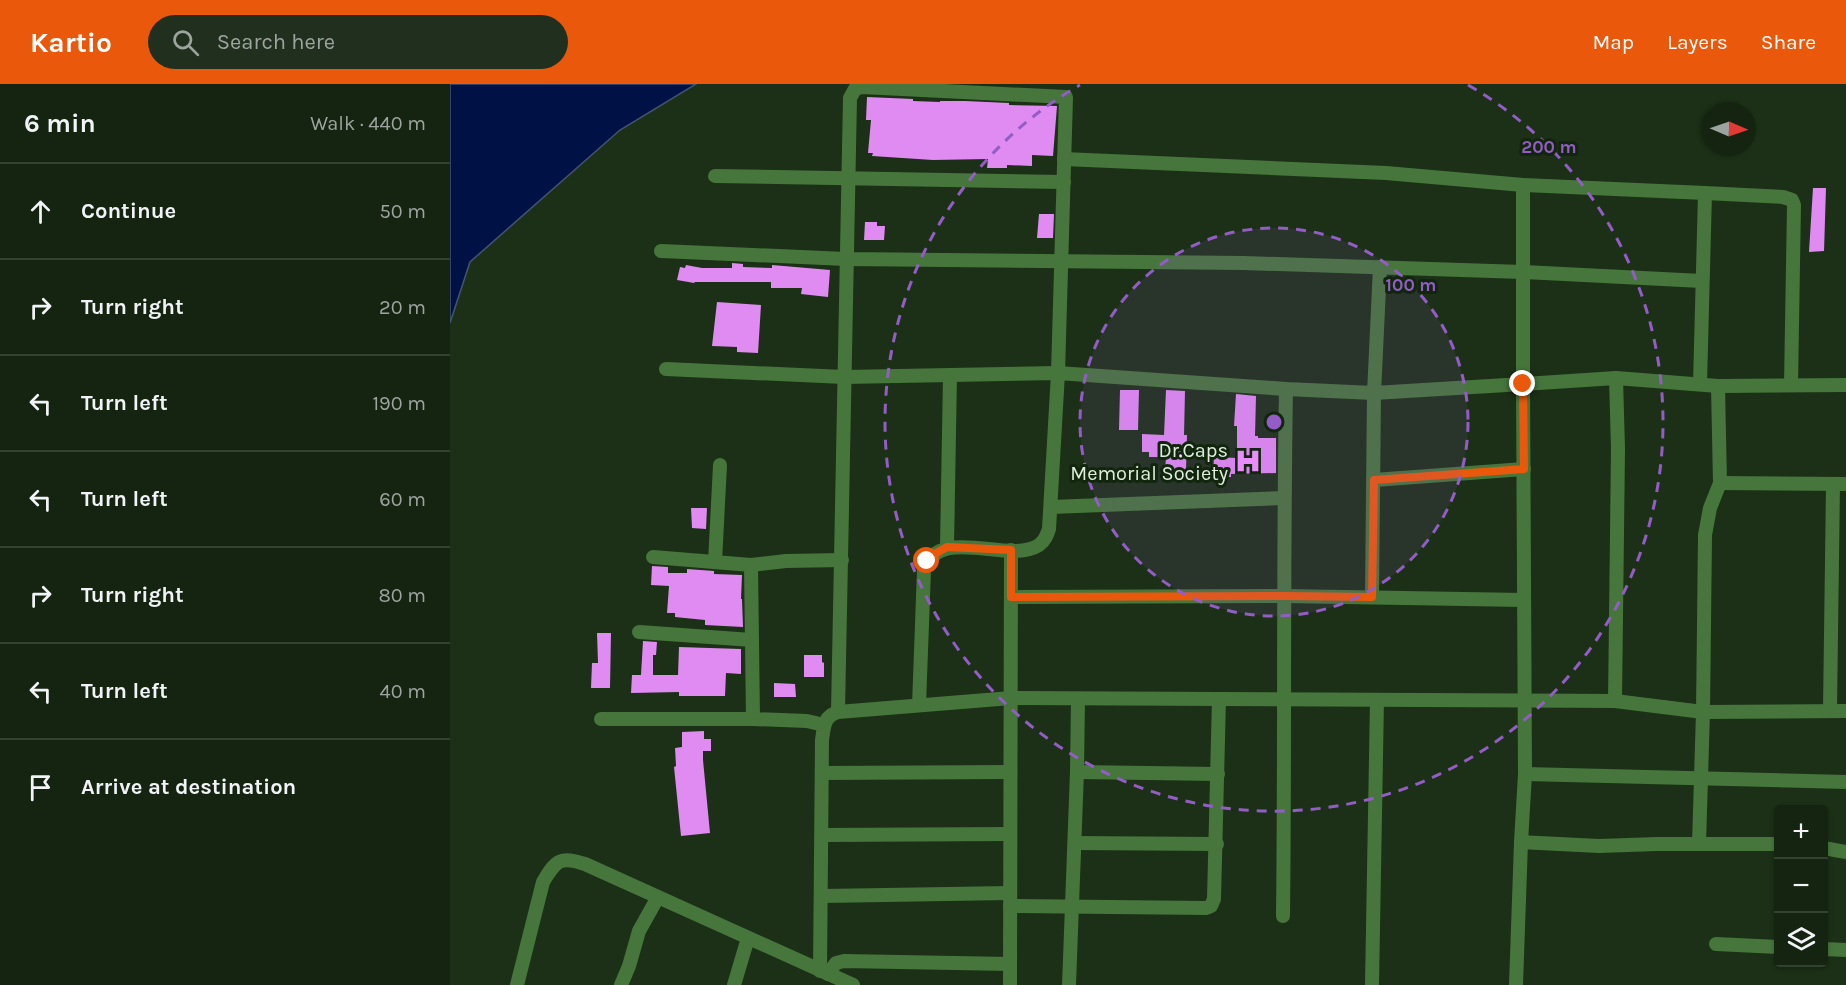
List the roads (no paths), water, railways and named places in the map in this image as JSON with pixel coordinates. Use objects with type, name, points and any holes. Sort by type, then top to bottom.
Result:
[{"type":"street","points":[[838,712],[850,98],[855,89],[862,87],[1066,97],[1058,373],[1049,529],[1045,539],[1029,549],[947,547],[927,561],[924,570],[919,705]]},
{"type":"street","points":[[1064,159],[1386,173],[1523,185],[1783,197],[1792,200],[1794,205],[1791,385]]},
{"type":"street","points":[[715,176],[1064,182]]},
{"type":"street","points":[[1516,985],[1525,774],[1523,185]]},
{"type":"street","points":[[1700,384],[1705,193]]},
{"type":"street","points":[[662,251],[846,259],[1062,260],[1380,267],[1702,281]]},
{"type":"street","points":[[1372,597],[1374,393],[1380,267]]},
{"type":"street","points":[[666,369],[844,377],[1058,373],[1374,393],[1616,378],[1718,386],[1846,385]]},
{"type":"street","points":[[947,547],[950,375]]},
{"type":"street","points":[[1615,701],[1618,449],[1616,378]]},
{"type":"street","points":[[1699,844],[1705,535],[1710,508],[1720,483],[1718,386]]},
{"type":"street","points":[[1283,916],[1286,389]]},
{"type":"street","points":[[715,562],[720,465]]},
{"type":"street","points":[[1374,480],[1524,469]]},
{"type":"street","points":[[1720,483],[1840,484],[1830,710]]},
{"type":"street","points":[[1051,507],[1284,498]]},
{"type":"street","points":[[1010,985],[1011,550]]},
{"type":"street","points":[[652,557],[751,565],[786,561],[842,560]]},
{"type":"street","points":[[751,565],[753,719]]},
{"type":"street","points":[[1011,597],[1284,596],[1524,600]]},
{"type":"street","points":[[639,632],[752,640]]},
{"type":"street","points":[[824,973],[822,772],[824,725],[831,714],[838,712],[1011,698],[1615,701],[1703,712],[1846,711]]},
{"type":"street","points":[[1069,985],[1078,699]]},
{"type":"street","points":[[822,896],[1010,899],[1072,906],[1206,908],[1211,906],[1214,899],[1219,699]]},
{"type":"street","points":[[1372,985],[1377,700]]},
{"type":"street","points":[[602,719],[753,719],[807,721],[824,725]]},
{"type":"street","points":[[822,772],[1010,772]]},
{"type":"street","points":[[1077,772],[1218,774]]},
{"type":"street","points":[[1525,774],[1846,782]]},
{"type":"street","points":[[822,835],[1010,834]]},
{"type":"street","points":[[1521,842],[1599,846],[1774,844]]},
{"type":"street","points":[[1075,843],[1216,844]]},
{"type":"street","points":[[1828,849],[1846,852]]},
{"type":"street","points":[[517,985],[543,882],[552,867],[560,860],[571,860],[585,864],[853,985]]},
{"type":"street","points":[[621,985],[639,931],[658,897]]},
{"type":"street","points":[[734,985],[748,938]]},
{"type":"street","points":[[1716,944],[1774,947]]},
{"type":"street","points":[[1828,949],[1846,950]]},
{"type":"street","points":[[824,973],[836,963],[844,961],[1010,964]]},
{"type":"place","name":"Dr.Caps Memorial Society","points":[[1248,461]]}]
